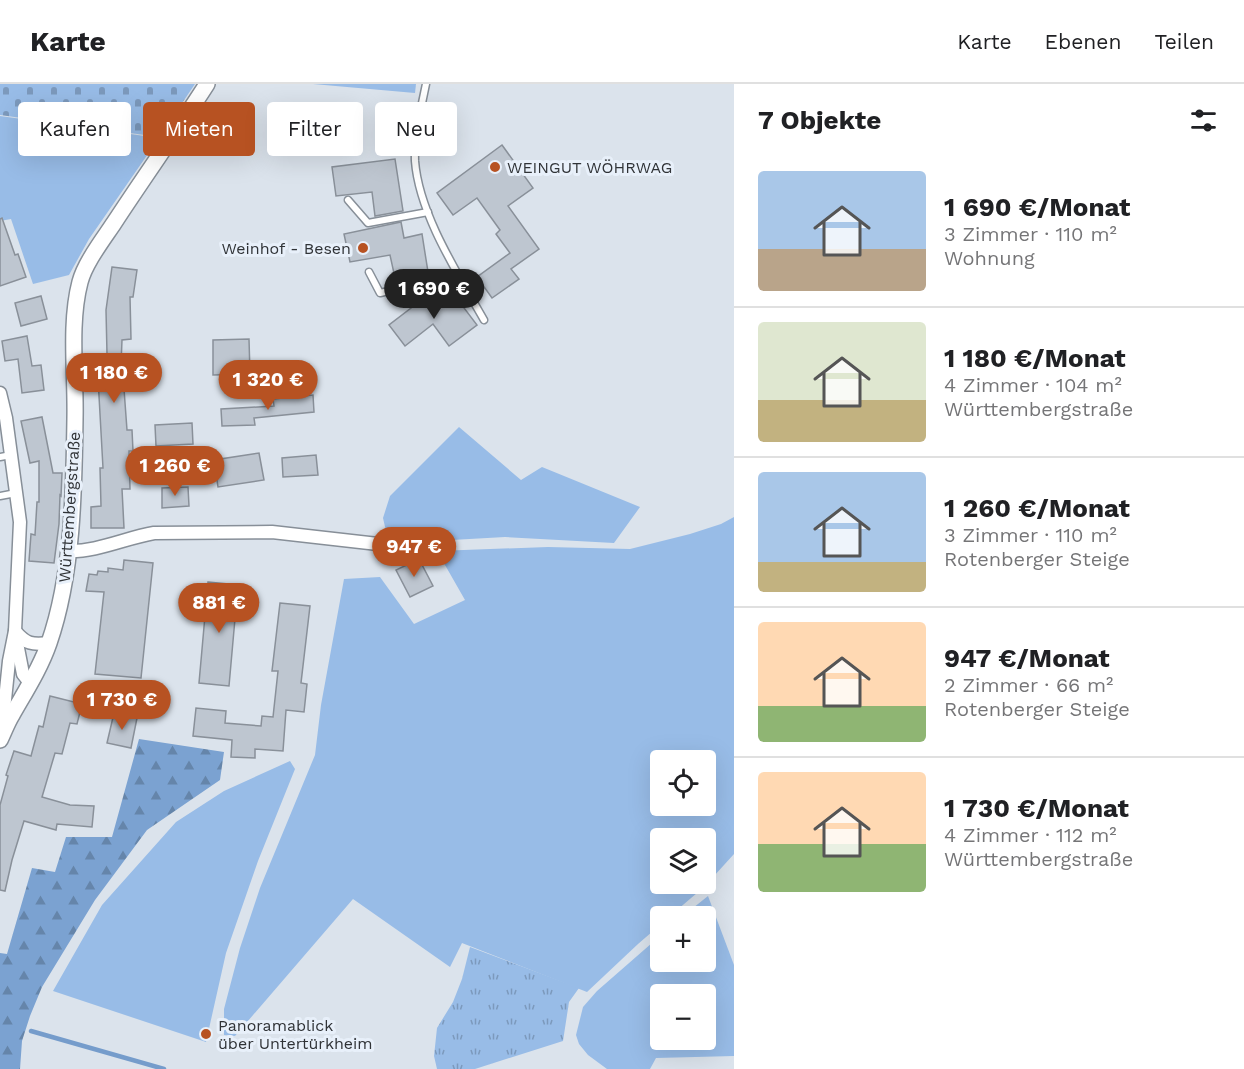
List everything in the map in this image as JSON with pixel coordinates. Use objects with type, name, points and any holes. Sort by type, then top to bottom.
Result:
[{"type":"street","name":"Württembergstraße","points":[[0,741],[49,643],[61,606],[73,498],[74,326],[80,280],[99,245],[180,128],[207,84]]},
{"type":"street","points":[[0,393],[6,418],[5,456],[16,493],[20,522],[15,631],[9,661],[0,741]]},
{"type":"street","points":[[68,551],[82,552],[154,533],[260,532],[422,549]]},
{"type":"street","points":[[15,631],[26,642],[49,643]]},
{"type":"street","points":[[15,631],[23,674],[30,682]]},
{"type":"lane","points":[[426,84],[418,123],[415,161],[421,191],[448,257],[484,320]]},
{"type":"lane","points":[[348,200],[368,223],[428,212]]},
{"type":"lane","points":[[369,272],[380,293],[458,275]]},
{"type":"lane","points":[[0,496],[16,493]]},
{"type":"green space","points":[[0,84],[195,84],[183,102],[143,102],[143,135],[131,133],[131,102],[18,102],[18,117],[0,115]]},
{"type":"green space","points":[[313,84],[416,84],[415,93]]},
{"type":"green space","points":[[0,116],[18,118],[18,156],[131,156],[131,134],[143,136],[143,156],[147,156],[89,239],[69,275],[33,284],[11,219],[0,221]]},
{"type":"green space","points":[[459,427],[521,480],[542,467],[640,507],[614,543],[505,537],[416,542],[388,540],[383,518],[390,496]]},
{"type":"green space","points":[[734,517],[734,854],[716,874],[716,828],[650,828],[650,894],[696,894],[682,906],[650,906],[650,934],[587,992],[462,943],[450,967],[353,899],[235,1036],[224,1035],[224,1009],[240,948],[260,888],[315,755],[321,705],[344,579],[380,577],[414,624],[465,600],[437,551],[548,547],[630,549],[721,524]]},
{"type":"green space","points":[[139,739],[224,752],[220,780],[147,830],[95,900],[42,987],[22,1041],[20,1069],[0,1069],[0,953],[7,954],[32,868],[55,872],[66,837],[112,837]]},
{"type":"green space","points":[[290,761],[295,769],[258,861],[226,953],[206,1042],[53,991],[102,905],[176,822],[224,791]]},
{"type":"green space","points":[[708,896],[712,906],[696,906]]},
{"type":"green space","points":[[716,917],[734,965],[734,1056],[656,1058],[650,1069],[607,1069],[588,1055],[579,1044],[576,1035],[583,1007],[597,991],[650,945],[650,972],[716,972]]},
{"type":"green space","points":[[470,947],[579,988],[569,1002],[563,1041],[475,1069],[437,1069],[434,1056],[437,1028],[453,1002],[462,979]]},
{"type":"building","name":"WEINGUT WÖHRWAG","points":[[502,145],[533,188],[508,206],[539,249],[511,269],[519,279],[492,298],[477,277],[510,253],[496,234],[500,230],[477,198],[453,215],[437,193]]},
{"type":"building","points":[[395,159],[403,211],[375,216],[372,192],[336,196],[332,167]]},
{"type":"building","points":[[2,218],[15,255],[18,254],[26,277],[0,286],[0,219]]},
{"type":"building","points":[[401,222],[404,238],[422,234],[428,272],[395,278],[390,255],[350,262],[344,234]]},
{"type":"building","points":[[112,267],[137,270],[133,297],[130,297],[131,339],[122,340],[120,390],[124,389],[127,430],[132,430],[133,451],[129,451],[130,489],[122,489],[124,528],[91,528],[91,507],[101,506],[100,468],[103,468],[98,354],[107,354],[106,310]]},
{"type":"building","points":[[432,292],[439,302],[452,292],[477,325],[449,346],[433,324],[405,346],[389,325]]},
{"type":"building","points":[[41,296],[47,319],[21,326],[15,303]]},
{"type":"building","points":[[27,336],[32,366],[41,365],[44,390],[22,393],[18,359],[5,361],[2,341]]},
{"type":"building","points":[[249,339],[250,374],[213,375],[213,340]]},
{"type":"building","points":[[313,395],[314,412],[254,418],[255,425],[222,426],[221,409],[274,406],[273,399]]},
{"type":"building","points":[[42,417],[53,473],[62,473],[54,563],[29,561],[31,534],[35,535],[37,502],[39,502],[39,461],[30,463],[21,421]]},
{"type":"building","points":[[192,423],[193,444],[156,446],[155,425]]},
{"type":"building","points":[[259,453],[264,480],[218,487],[214,460]]},
{"type":"building","points":[[316,455],[318,475],[283,477],[282,458]]},
{"type":"building","points":[[188,487],[189,506],[162,508],[162,488]]},
{"type":"building","points":[[419,559],[433,586],[410,597],[396,570]]},
{"type":"building","points":[[124,560],[153,563],[141,678],[95,674],[104,592],[86,591],[89,574],[97,575],[98,571],[108,572],[108,568],[123,570]]},
{"type":"building","points":[[208,582],[238,585],[229,686],[199,683]]},
{"type":"building","points":[[280,603],[310,606],[301,683],[307,684],[304,712],[286,710],[283,751],[255,749],[255,758],[231,757],[232,740],[193,736],[196,708],[226,711],[225,723],[261,726],[262,716],[273,717],[278,671],[272,671]]},
{"type":"building","points":[[50,696],[82,704],[77,724],[70,723],[62,754],[55,753],[42,797],[70,805],[94,806],[92,827],[57,824],[56,830],[24,821],[5,891],[0,890],[0,805],[8,776],[6,775],[14,751],[31,756],[39,726],[43,727]]},
{"type":"building","points":[[114,713],[137,718],[131,748],[107,743]]},
{"type":"waterway","points":[[31,1031],[164,1069]]},
{"type":"place","name":"WEINGUT WÖHRWAG","points":[[495,167]]},
{"type":"place","name":"Weinhof - Besen","points":[[363,248]]},
{"type":"place","name":"Panoramablick über Untertürkheim","points":[[206,1034]]}]
